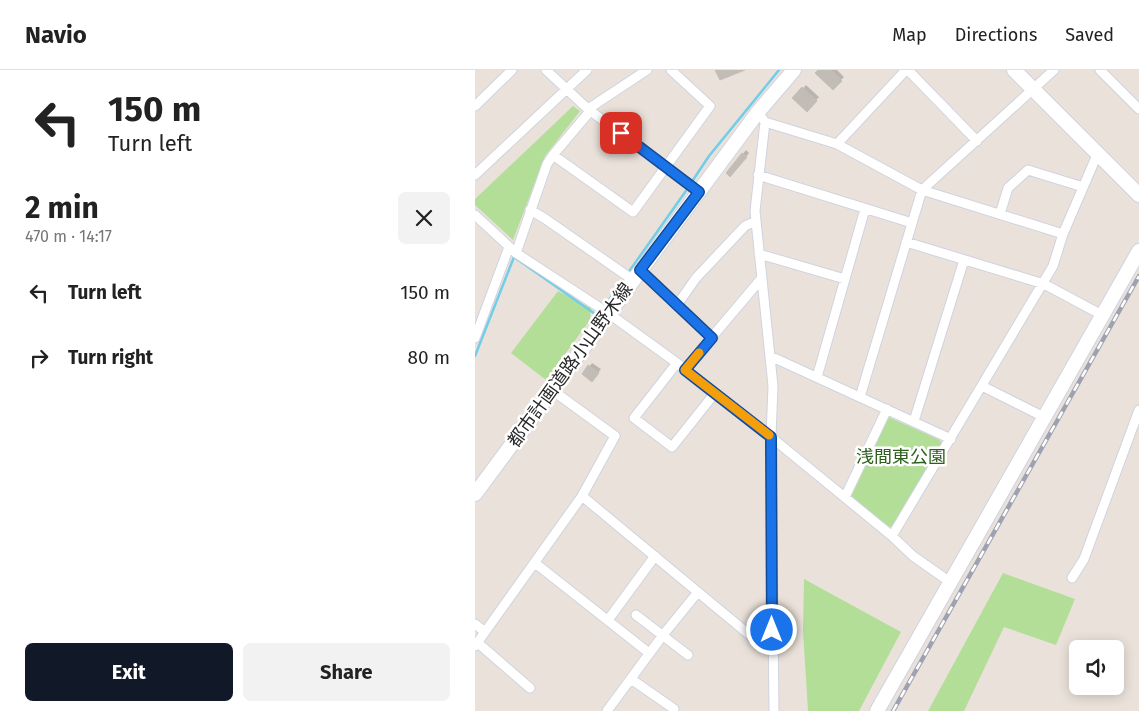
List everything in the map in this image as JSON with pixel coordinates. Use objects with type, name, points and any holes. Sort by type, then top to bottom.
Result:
[{"type":"street","points":[[475,106],[512,70]]},
{"type":"street","points":[[546,70],[565,90],[589,110],[699,192]]},
{"type":"street","points":[[475,175],[587,70]]},
{"type":"street","points":[[475,338],[530,210],[547,164],[589,110],[647,70]]},
{"type":"street","points":[[553,155],[633,212],[710,106],[671,70]]},
{"type":"street","name":"都市計画道路小山野木線","points":[[475,494],[699,192],[761,117],[794,70]]},
{"type":"street","points":[[837,144],[907,70],[977,140]]},
{"type":"street","points":[[1013,70],[1139,195]]},
{"type":"street","points":[[860,397],[922,190],[1055,70]]},
{"type":"street","points":[[1100,70],[1109,74],[1139,109]]},
{"type":"street","points":[[775,711],[771,437],[773,386],[755,221],[761,117],[837,144],[922,190],[1063,234]]},
{"type":"street","points":[[893,536],[1044,284],[1097,155]]},
{"type":"street","points":[[1000,214],[1008,188],[1028,170],[1083,187]]},
{"type":"street","points":[[758,175],[912,223]]},
{"type":"street","points":[[817,377],[865,209]]},
{"type":"street","points":[[530,210],[637,275],[677,305],[712,338]]},
{"type":"street","points":[[475,215],[513,250],[677,363],[893,536],[913,556],[950,582]]},
{"type":"street","points":[[677,305],[696,278],[708,265],[745,226],[755,221]]},
{"type":"street","points":[[907,242],[1044,284],[1102,315]]},
{"type":"street","points":[[877,711],[1139,251]]},
{"type":"street","points":[[759,254],[845,279]]},
{"type":"street","points":[[914,421],[963,260]]},
{"type":"street","points":[[685,370],[761,279]]},
{"type":"street","points":[[475,313],[482,320]]},
{"type":"street","points":[[770,356],[951,439]]},
{"type":"street","points":[[677,363],[635,418],[672,447],[715,393]]},
{"type":"street","points":[[982,386],[1045,417]]},
{"type":"street","points":[[530,688],[476,644],[583,496],[615,436],[552,390]]},
{"type":"street","points":[[845,497],[887,409]]},
{"type":"street","points":[[1072,578],[1084,559],[1139,410]]},
{"type":"street","points":[[583,496],[757,641],[773,648]]},
{"type":"street","points":[[608,620],[655,556]]},
{"type":"street","points":[[535,563],[649,653]]},
{"type":"street","points":[[607,711],[649,653],[698,592]]},
{"type":"street","points":[[636,614],[688,656]]},
{"type":"street","points":[[475,624],[485,632]]},
{"type":"street","points":[[631,679],[674,709]]},
{"type":"green space","points":[[573,106],[580,111],[545,156],[513,240],[475,205],[475,199]]},
{"type":"green space","points":[[558,291],[591,308],[590,320],[546,380],[511,353]]},
{"type":"green space","name":"浅間東公園","points":[[886,416],[940,440],[942,444],[895,525],[889,527],[851,496]]},
{"type":"green space","points":[[1003,573],[1075,599],[1056,645],[1004,627],[964,711],[928,711]]},
{"type":"green space","points":[[804,579],[901,632],[859,711],[808,711],[803,631]]},
{"type":"building","points":[[715,70],[745,70],[720,80]]},
{"type":"building","points":[[818,70],[831,70],[842,81],[833,90],[815,73]]},
{"type":"building","points":[[802,87],[817,101],[807,112],[792,98]]},
{"type":"building","points":[[742,153],[747,157],[730,177],[726,173]]},
{"type":"building","points":[[588,365],[599,373],[592,382],[582,374]]},
{"type":"waterway","points":[[691,183],[709,156],[779,70]]},
{"type":"waterway","points":[[628,273],[688,188]]},
{"type":"waterway","points":[[475,356],[514,257],[598,316],[625,277]]},
{"type":"railway","points":[[893,711],[1139,276]]},
{"type":"slow traffic","points":[[699,353],[685,370],[769,435]]},
{"type":"route","points":[[621,133],[699,192],[640,270],[712,338],[685,370],[771,437],[772,630]]}]
